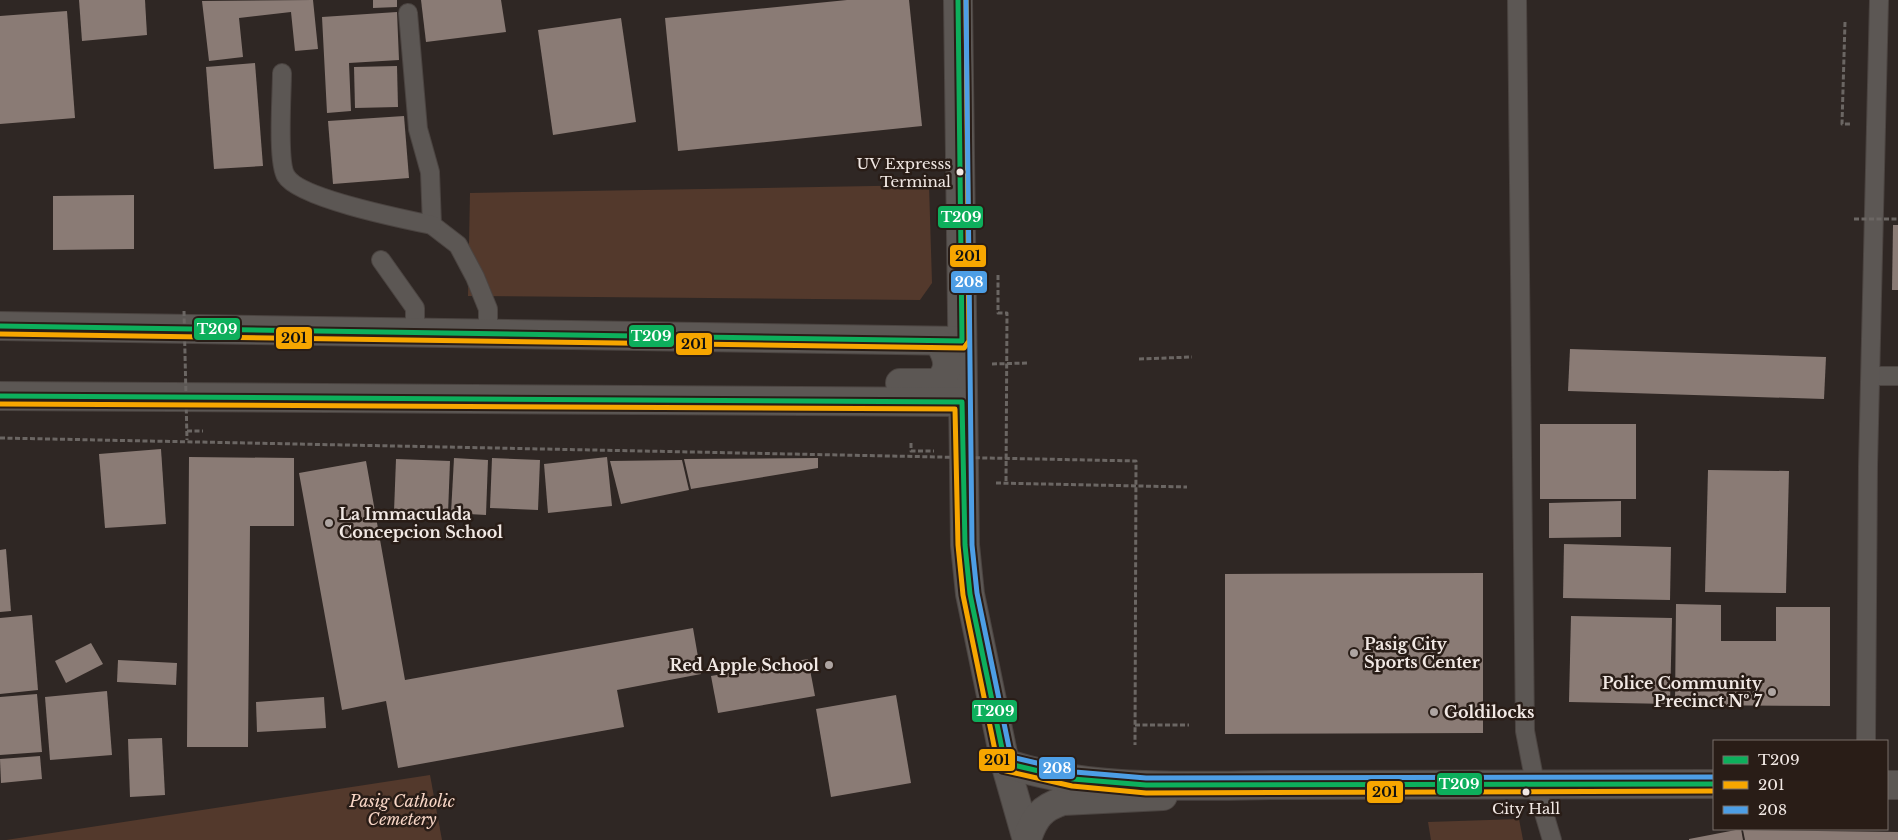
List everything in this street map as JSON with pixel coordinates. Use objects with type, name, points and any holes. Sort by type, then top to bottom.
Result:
[{"type":"main road","points":[[855,401],[892,383],[937,383],[945,376],[950,341],[958,0]]},
{"type":"main road","points":[[0,326],[488,332],[950,341]]},
{"type":"main road","points":[[950,341],[962,402],[964,545],[970,594],[1005,763],[1027,840]]},
{"type":"main road","points":[[0,396],[962,402]]},
{"type":"main road","points":[[1005,763],[1029,771],[1074,780],[1219,784],[1713,784]]},
{"type":"main road","points":[[1027,840],[1037,814],[1064,801],[1191,794],[1219,784]]},
{"type":"lane","points":[[1517,0],[1525,731],[1535,783],[1552,840]]},
{"type":"lane","points":[[1866,740],[1879,0]]},
{"type":"lane","points":[[408,13],[418,128],[430,172],[432,225]]},
{"type":"lane","points":[[282,73],[282,159],[285,175],[297,188],[372,212],[432,225],[458,245],[475,277],[488,309],[488,332]]},
{"type":"lane","points":[[381,260],[415,308],[415,331]]},
{"type":"lane","points":[[1871,376],[1898,376]]},
{"type":"path","points":[[1845,22],[1842,124],[1857,124]]},
{"type":"path","points":[[1854,219],[1898,219]]},
{"type":"path","points":[[998,275],[998,314],[1007,313],[1006,483]]},
{"type":"path","points":[[184,311],[187,440]]},
{"type":"path","points":[[1138,359],[1192,357]]},
{"type":"path","points":[[996,364],[1027,363]]},
{"type":"path","points":[[0,438],[187,440],[1136,461],[1136,745]]},
{"type":"path","points":[[911,443],[911,451],[940,451]]},
{"type":"path","points":[[990,483],[1187,487]]},
{"type":"path","points":[[1135,724],[1189,725]]},
{"type":"green space","points":[[929,185],[932,283],[920,300],[468,296],[470,193]]},
{"type":"green space","name":"Pasig Catholic Cemetery","points":[[430,775],[442,840],[6,840]]},
{"type":"green space","points":[[1519,819],[1523,840],[1431,840],[1428,822]]},
{"type":"building","points":[[79,0],[145,0],[147,35],[82,41]]},
{"type":"building","points":[[313,0],[318,49],[295,51],[291,12],[239,18],[243,57],[209,61],[202,1]]},
{"type":"building","points":[[373,0],[397,0],[397,7],[373,8]]},
{"type":"building","points":[[421,0],[501,0],[506,32],[426,42]]},
{"type":"building","points":[[847,0],[909,0],[922,126],[678,151],[665,18]]},
{"type":"building","points":[[67,11],[75,118],[0,124],[0,16]]},
{"type":"building","points":[[397,12],[399,60],[349,63],[351,111],[327,113],[322,17]]},
{"type":"building","points":[[621,18],[636,122],[553,135],[538,30]]},
{"type":"building","points":[[255,63],[263,166],[214,169],[206,67]]},
{"type":"building","points":[[397,66],[398,107],[355,108],[354,67]]},
{"type":"building","points":[[404,116],[409,178],[333,184],[328,121]]},
{"type":"building","points":[[134,195],[134,249],[53,250],[53,196]]},
{"type":"building","points":[[1893,225],[1898,225],[1898,290],[1892,290]]},
{"type":"building","points":[[1570,349],[1826,357],[1824,399],[1568,391]]},
{"type":"building","points":[[1540,424],[1636,424],[1636,499],[1540,499]]},
{"type":"building","points":[[161,449],[166,524],[105,528],[99,454]]},
{"type":"building","points":[[189,457],[294,458],[294,526],[250,526],[248,747],[187,747]]},
{"type":"building","points":[[607,457],[612,506],[548,513],[544,464]]},
{"type":"building","points":[[454,458],[488,460],[486,515],[451,513]]},
{"type":"building","points":[[492,458],[540,460],[538,510],[490,508]]},
{"type":"building","points":[[818,458],[818,468],[691,489],[684,459]]},
{"type":"building","points":[[396,459],[450,461],[448,514],[394,512]]},
{"type":"building","points":[[682,460],[689,490],[621,504],[610,461]]},
{"type":"building","points":[[366,461],[405,680],[693,628],[701,674],[617,690],[624,727],[398,768],[386,701],[342,710],[299,473]]},
{"type":"building","points":[[1708,470],[1789,471],[1786,593],[1705,592]]},
{"type":"building","points":[[1621,501],[1621,537],[1549,538],[1549,503]]},
{"type":"building","points":[[1564,544],[1671,547],[1670,600],[1563,598]]},
{"type":"building","points":[[6,549],[11,611],[0,612],[0,550]]},
{"type":"building","name":"Pasig City Sports Center","points":[[1483,573],[1483,733],[1225,734],[1225,574]]},
{"type":"building","points":[[1676,604],[1721,605],[1721,641],[1776,641],[1776,607],[1830,607],[1830,706],[1675,705]]},
{"type":"building","points":[[32,615],[38,690],[0,694],[0,618]]},
{"type":"building","points":[[1571,616],[1672,618],[1670,704],[1569,702]]},
{"type":"building","points":[[91,643],[103,664],[66,683],[55,661]]},
{"type":"building","points":[[808,659],[815,696],[718,713],[711,676]]},
{"type":"building","points":[[118,660],[177,663],[176,685],[117,682]]},
{"type":"building","points":[[107,691],[112,755],[50,760],[45,697]]},
{"type":"building","points":[[37,694],[42,752],[0,755],[0,697]]},
{"type":"building","points":[[896,695],[911,783],[831,797],[816,709]]},
{"type":"building","points":[[324,697],[326,728],[257,732],[256,702]]},
{"type":"building","points":[[162,738],[165,795],[130,797],[128,739]]},
{"type":"building","points":[[40,756],[42,779],[1,783],[0,759]]},
{"type":"building","points":[[1741,830],[1743,840],[1689,840]]},
{"type":"building","points":[[1743,830],[1898,832],[1898,840],[1745,840]]},
{"type":"transit line","name":"T209","points":[[0,326],[962,341],[958,0]]},
{"type":"transit line","name":"201","points":[[0,334],[964,348],[969,341],[966,0]]},
{"type":"transit line","name":"208","points":[[966,0],[972,545],[977,593],[1011,757],[1075,772],[1146,778],[1713,777]]},
{"type":"transit line","name":"T209","points":[[0,396],[962,402],[965,545],[970,594],[1005,763],[1073,779],[1146,785],[1713,784]]},
{"type":"transit line","name":"201","points":[[0,404],[955,409],[958,545],[963,595],[998,765],[1002,770],[1072,786],[1146,793],[1713,791]]},
{"type":"place","name":"UV Expresss Terminal","points":[[960,172]]},
{"type":"place","name":"La Immaculada Concepcion School","points":[[329,523]]},
{"type":"place","name":"Pasig City Sports Center","points":[[1354,653]]},
{"type":"place","name":"Red Apple School","points":[[829,665]]},
{"type":"place","name":"Police Community Precinct № 7","points":[[1772,692]]},
{"type":"place","name":"Goldilocks","points":[[1434,712]]},
{"type":"place","name":"City Hall","points":[[1526,792]]}]
